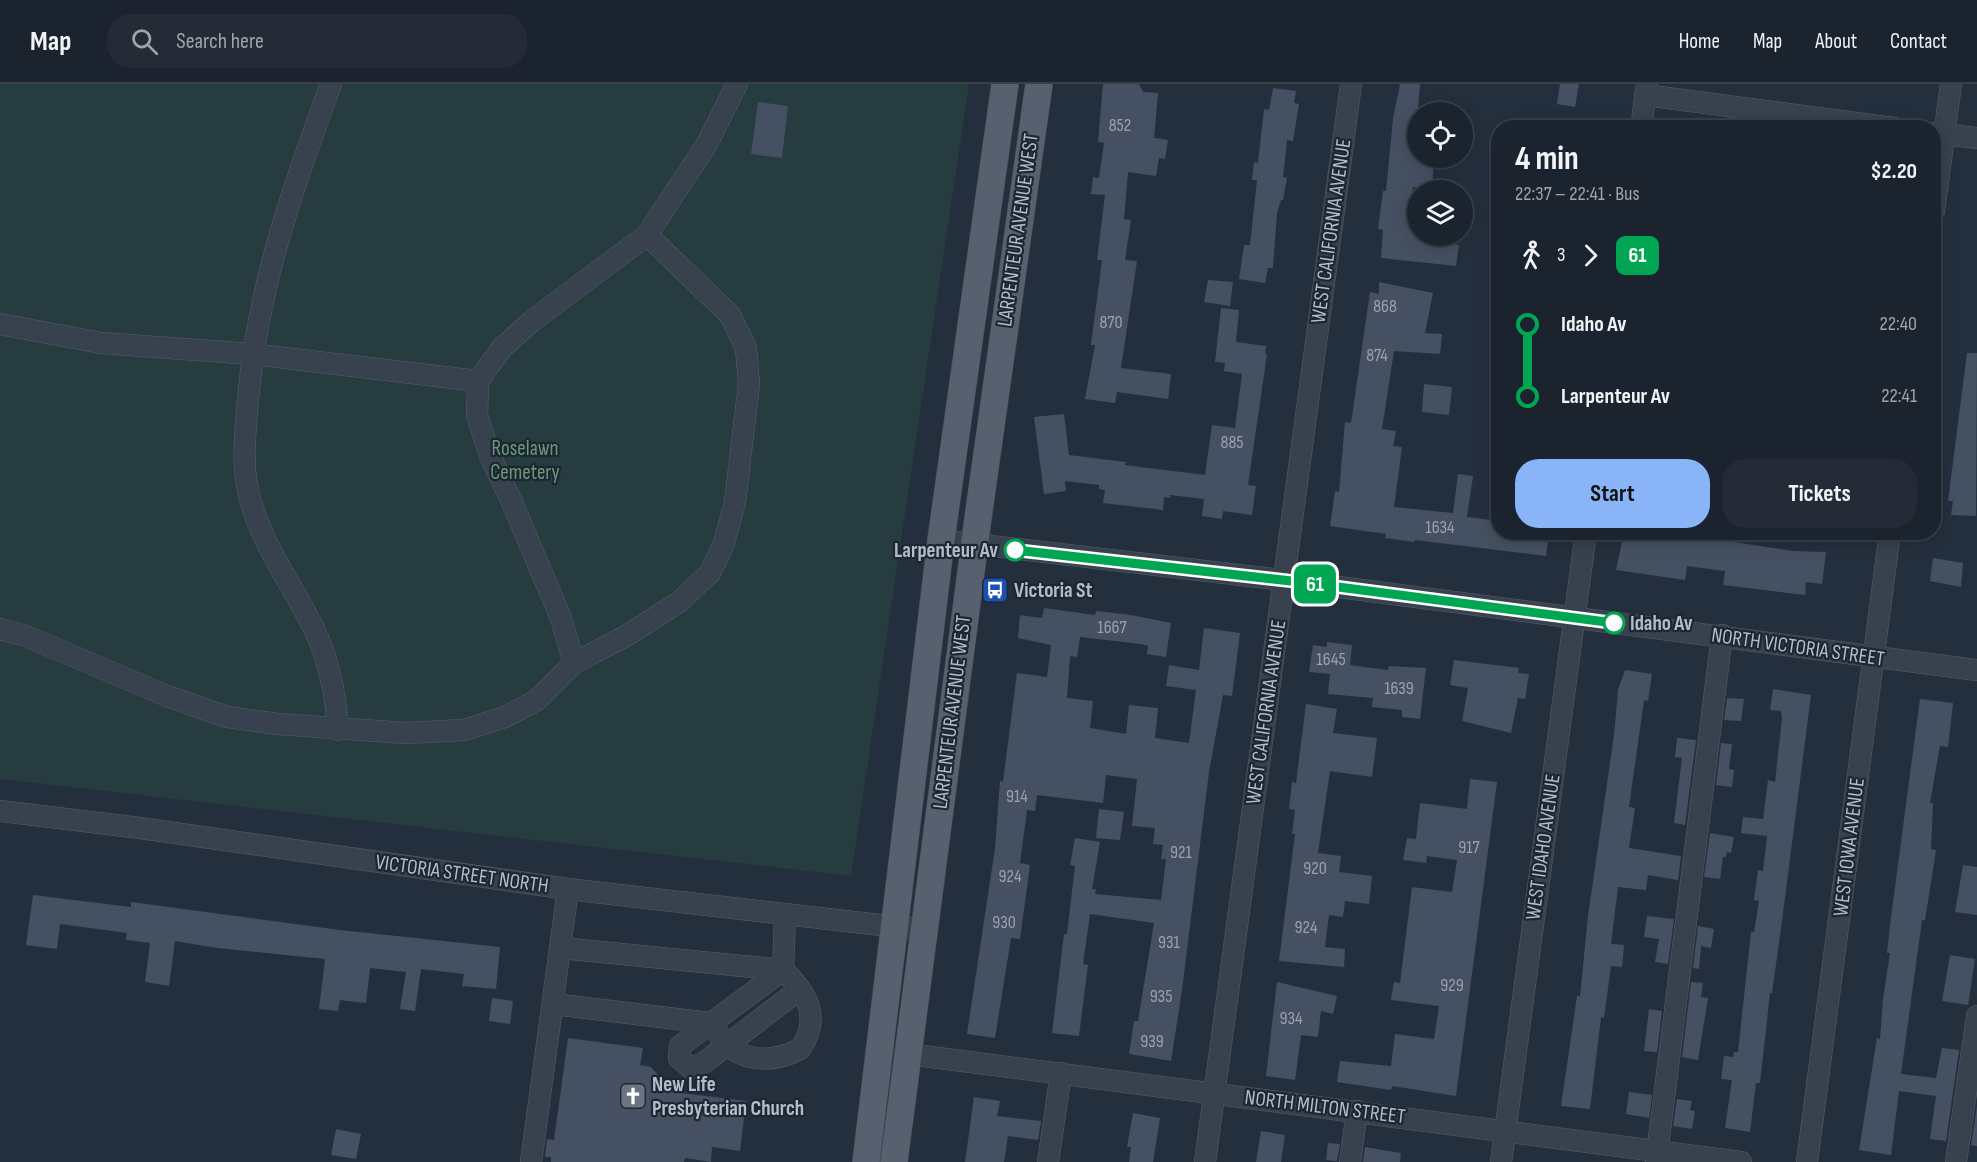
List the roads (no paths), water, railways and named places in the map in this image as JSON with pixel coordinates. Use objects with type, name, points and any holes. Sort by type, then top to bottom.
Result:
[{"type":"main road","name":"LARPENTEUR AVENUE WEST","points":[[866,1162],[896,927],[940,540],[1005,84]]},
{"type":"main road","name":"LARPENTEUR AVENUE WEST","points":[[894,1162],[974,545],[1039,84]]},
{"type":"street","points":[[330,84],[281,223],[252,354],[246,427],[247,485],[262,533],[315,631],[336,696],[338,730]]},
{"type":"street","points":[[574,663],[561,618],[490,456],[477,415],[478,381],[502,348],[532,321],[647,235],[707,144],[737,84]]},
{"type":"street","name":"WEST CALIFORNIA AVENUE","points":[[1205,1162],[1351,84]]},
{"type":"street","points":[[1941,125],[1951,84]]},
{"type":"street","points":[[1642,120],[1646,90],[1842,120]]},
{"type":"street","points":[[1941,133],[1977,138]]},
{"type":"street","points":[[0,629],[26,636],[167,696],[227,717],[338,730],[405,733],[464,730],[505,717],[537,700],[574,663],[626,636],[679,602],[710,573],[724,543],[735,502],[749,384],[746,348],[730,315],[703,285],[647,235]]},
{"type":"street","points":[[0,324],[101,343],[252,354],[478,381]]},
{"type":"street","name":"NORTH VICTORIA STREET","points":[[940,540],[1722,635],[1977,670]]},
{"type":"street","name":"WEST IDAHO AVENUE","points":[[1501,1162],[1585,540]]},
{"type":"street","name":"WEST IOWA AVENUE","points":[[1807,1162],[1889,540]]},
{"type":"street","points":[[1657,1157],[1722,635]]},
{"type":"street","name":"VICTORIA STREET NORTH","points":[[0,811],[140,828],[568,888],[924,930]]},
{"type":"street","points":[[531,1162],[568,888]]},
{"type":"street","points":[[783,970],[785,914]]},
{"type":"street","points":[[553,1004],[710,1023],[727,1045],[739,1055],[757,1058],[777,1058],[800,1049],[809,1027],[810,1006],[800,988],[783,970],[561,948]]},
{"type":"street","points":[[783,970],[680,1046],[679,1058],[684,1065],[697,1067],[800,988]]},
{"type":"street","points":[[1956,1162],[1977,1016]]},
{"type":"street","name":"NORTH MILTON STREET","points":[[908,1054],[1505,1130],[1657,1157],[1741,1162]]},
{"type":"street","points":[[1048,1162],[1061,1073]]},
{"type":"street","points":[[1350,1162],[1357,1111]]},
{"type":"place","name":"Larpenteur Av","points":[[1015,550]]},
{"type":"place","name":"Victoria St","points":[[995,590]]},
{"type":"place","name":"Idaho Av","points":[[1614,623]]},
{"type":"place","name":"New Life Presbyterian Church","points":[[633,1096]]},
{"type":"park label","name":"Roselawn Cemetery","points":[[525,460]]}]
